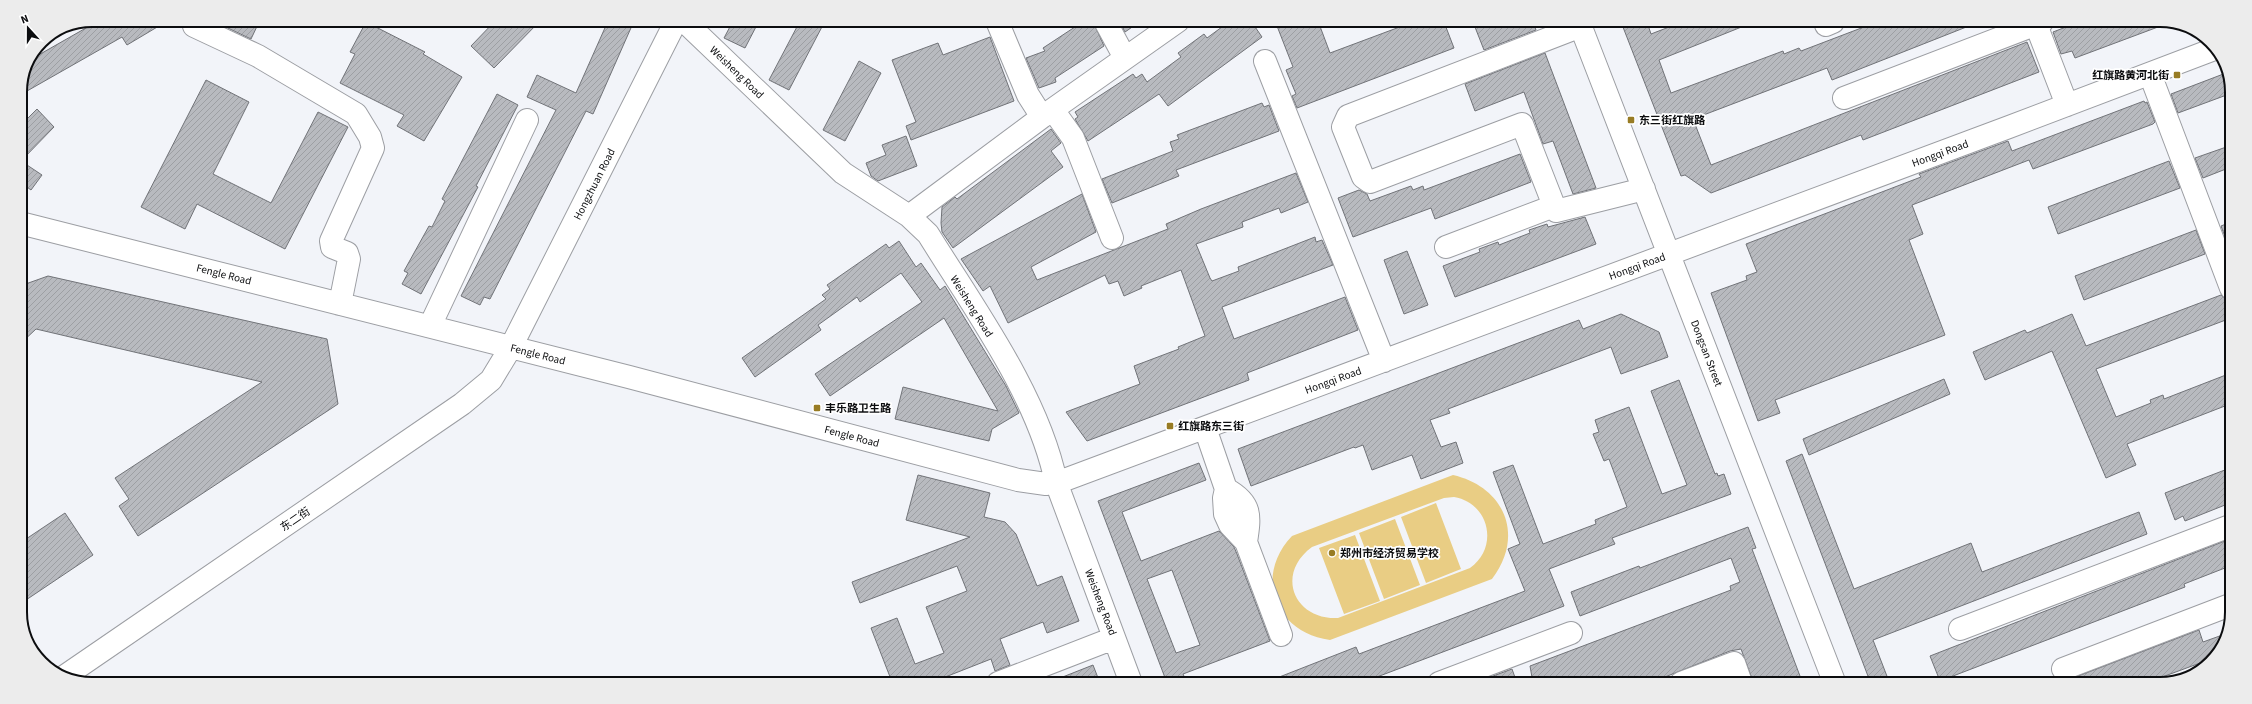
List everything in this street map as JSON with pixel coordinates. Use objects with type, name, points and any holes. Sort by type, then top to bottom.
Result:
[{"type":"street","points":[[196,27],[258,56],[356,114],[370,137],[373,148],[331,241],[332,247],[347,253],[349,259],[340,304]]},
{"type":"street","name":"Hongzhuan Road","points":[[511,347],[673,27]]},
{"type":"street","name":"Weisheng Road","points":[[690,27],[843,173],[909,216],[928,234],[1012,371],[1043,432],[1056,482],[1129,677]]},
{"type":"street","points":[[1000,27],[1028,95],[1073,138],[1112,238]]},
{"type":"street","points":[[1108,27],[1125,58]]},
{"type":"street","points":[[909,216],[1048,113],[1169,27]]},
{"type":"street","points":[[1572,27],[1348,116],[1343,127],[1363,177],[1370,182],[1522,124],[1556,211],[1644,188]]},
{"type":"street","name":"Dongsan Street","points":[[1581,27],[1832,677]]},
{"type":"street","points":[[1844,98],[2028,27]]},
{"type":"street","points":[[2039,27],[2067,105]]},
{"type":"street","name":"Hongqi Road","points":[[1056,482],[1205,428],[2211,51]]},
{"type":"street","points":[[1265,61],[1384,361]]},
{"type":"street","points":[[2150,74],[2225,272]]},
{"type":"street","points":[[430,326],[528,120]]},
{"type":"street","points":[[1446,247],[1554,206]]},
{"type":"street","name":"Fengle Road","points":[[27,225],[430,326],[1018,480],[1046,484],[1056,482]]},
{"type":"street","name":"东二街","points":[[70,673],[462,404],[491,380],[511,347]]},
{"type":"street","points":[[1205,428],[1226,489],[1238,495],[1247,508],[1249,524],[1246,542],[1281,635]]},
{"type":"street","points":[[1960,629],[2225,528]]},
{"type":"street","points":[[2063,669],[2225,607]]},
{"type":"street","points":[[1455,677],[1571,633]]},
{"type":"street","points":[[1013,677],[1114,638]]},
{"type":"street","points":[[1696,677],[1734,663],[1739,677]]},
{"type":"shaded area","points":[[1453,475],[1471,481],[1486,490],[1497,502],[1504,515],[1508,530],[1507,546],[1502,563],[1492,579],[1330,640],[1311,635],[1296,627],[1284,615],[1276,601],[1273,585],[1274,569],[1280,552],[1292,536]],"holes":[[[1454,497],[1466,501],[1476,508],[1483,517],[1487,538],[1485,549],[1479,559],[1470,568],[1338,618],[1323,617],[1310,612],[1301,604],[1295,593],[1292,582],[1294,570],[1301,558],[1312,547],[1444,498]]]},
{"type":"shaded area","points":[[1436,503],[1461,569],[1426,583],[1401,517]]},
{"type":"shaded area","points":[[1395,519],[1420,585],[1384,599],[1359,533]]},
{"type":"shaded area","points":[[1355,535],[1380,601],[1344,614],[1319,548]]},
{"type":"building","points":[[87,27],[157,27],[127,45],[122,37],[27,91],[28,79],[32,67],[39,55]]},
{"type":"building","points":[[226,27],[257,27],[251,39]]},
{"type":"building","points":[[363,27],[376,27],[425,52],[423,54],[462,77],[424,141],[397,126],[404,115],[340,83],[355,54],[350,52]]},
{"type":"building","points":[[489,27],[534,27],[494,68],[471,46]]},
{"type":"building","points":[[605,27],[631,27],[593,114],[586,111],[490,299],[484,297],[480,305],[461,296],[556,110],[527,97],[537,75],[576,93]]},
{"type":"building","points":[[730,27],[756,27],[745,48],[724,38]]},
{"type":"building","points":[[797,27],[822,27],[789,90],[769,80]]},
{"type":"building","points":[[1075,27],[1096,27],[1104,46],[1055,78],[1056,82],[1039,88],[1026,58],[1045,51],[1043,48]]},
{"type":"building","points":[[1122,27],[1132,27],[1125,32]]},
{"type":"building","points":[[1222,27],[1255,27],[1262,37],[1168,106],[1159,94],[1088,141],[1075,119],[1078,117],[1075,112],[1133,74],[1136,78],[1142,74],[1147,82],[1181,57],[1178,53],[1204,34],[1207,38]]},
{"type":"building","points":[[1277,27],[1320,27],[1330,53],[1400,27],[1446,27],[1454,48],[1297,108],[1292,96],[1296,94],[1286,70],[1293,67]]},
{"type":"building","points":[[1475,27],[1535,27],[1536,30],[1484,50]]},
{"type":"building","points":[[1623,27],[1649,27],[1651,34],[1669,27],[1742,27],[1659,60],[1671,93],[1783,51],[1784,54],[1799,48],[1801,51],[1864,27],[1966,27],[1832,80],[1827,68],[1693,119],[1711,165],[2027,42],[2039,72],[1863,140],[1861,135],[1711,193],[1685,175],[1681,176]]},
{"type":"building","points":[[2066,27],[2158,27],[2075,58],[2072,51],[2061,54],[2053,32]]},
{"type":"building","points":[[990,37],[1014,101],[911,140],[906,126],[916,122],[892,60],[938,43],[943,55]]},
{"type":"building","points":[[1545,53],[1596,188],[1573,194],[1553,141],[1543,144],[1524,92],[1475,111],[1465,84]]},
{"type":"building","points":[[859,61],[881,73],[845,141],[823,130]]},
{"type":"building","points":[[2222,74],[2224,79],[2225,96],[2178,113],[2171,94]]},
{"type":"building","points":[[206,80],[249,102],[213,174],[271,203],[318,112],[348,127],[285,249],[197,204],[185,229],[141,207]]},
{"type":"building","points":[[497,94],[518,105],[476,186],[478,187],[421,294],[402,284],[408,273],[404,271],[429,226],[432,227],[445,201],[442,199]]},
{"type":"building","points":[[2144,101],[2145,103],[2147,102],[2155,122],[2153,124],[2033,169],[2029,160],[1912,205],[1923,234],[1909,240],[1945,335],[1775,400],[1780,413],[1758,421],[1711,293],[1747,280],[1746,276],[1757,272],[1746,244],[1921,177],[1919,174],[2008,141],[2012,151]]},
{"type":"building","points":[[1262,103],[1264,107],[1269,105],[1279,131],[1176,170],[1179,176],[1112,203],[1102,179],[1173,151],[1170,142],[1179,139],[1177,135]]},
{"type":"building","points":[[37,109],[54,127],[27,155],[27,119]]},
{"type":"building","points":[[1051,129],[1061,143],[1051,151],[1063,167],[953,248],[942,232],[942,207],[955,197],[957,199]]},
{"type":"building","points":[[906,136],[917,166],[878,181],[871,176],[866,163],[886,155],[882,145]]},
{"type":"building","points":[[2225,147],[2225,169],[2203,178],[2195,158]]},
{"type":"building","points":[[1520,154],[1531,182],[1435,219],[1431,208],[1353,237],[1338,198],[1359,190],[1367,194],[1370,201],[1411,186],[1413,190],[1423,186],[1424,190]]},
{"type":"building","points":[[2169,161],[2180,188],[2058,234],[2048,207]]},
{"type":"building","points":[[27,165],[42,175],[31,190],[27,187]]},
{"type":"building","points":[[1296,173],[1308,202],[1281,213],[1279,208],[1242,222],[1243,227],[1196,244],[1212,281],[1239,271],[1238,267],[1315,237],[1316,242],[1322,240],[1333,265],[1222,307],[1234,339],[1345,297],[1358,330],[1247,373],[1249,380],[1087,441],[1066,412],[1140,384],[1134,366],[1179,349],[1178,347],[1205,336],[1181,270],[1141,286],[1142,288],[1124,296],[1118,281],[1109,284],[1105,275],[1008,323],[990,286],[983,291],[961,259],[1082,194],[1096,232],[1031,267],[1037,280],[1168,229],[1166,224],[1201,209]]},
{"type":"building","points":[[1585,217],[1596,244],[1455,297],[1443,266],[1480,252],[1479,249],[1498,242],[1499,245],[1530,233],[1529,230],[1547,224],[1548,227]]},
{"type":"building","points":[[2225,224],[2225,237],[2221,226]]},
{"type":"building","points":[[2196,230],[2205,254],[2084,300],[2075,276]]},
{"type":"building","points":[[899,241],[916,267],[921,263],[940,290],[945,286],[1006,386],[1019,413],[992,429],[989,441],[895,419],[903,387],[998,411],[944,318],[830,396],[815,374],[922,302],[901,273],[860,302],[857,297],[818,325],[821,330],[755,377],[742,358],[826,299],[822,295],[830,289],[827,285],[886,244],[889,248]]},
{"type":"building","points":[[1407,251],[1428,305],[1404,314],[1384,260]]},
{"type":"building","points":[[48,276],[327,339],[338,404],[138,536],[119,506],[129,499],[115,478],[262,382],[36,329],[27,337],[27,284]]},
{"type":"building","points":[[2221,295],[2225,298],[2225,320],[2096,369],[2116,417],[2151,403],[2150,400],[2163,395],[2164,399],[2225,375],[2225,406],[2127,444],[2136,465],[2106,478],[2052,351],[1985,380],[1973,352],[2025,330],[2027,333],[2072,314],[2086,346]]},
{"type":"building","points":[[1621,314],[1659,332],[1668,357],[1621,374],[1611,347],[1448,409],[1450,413],[1430,420],[1441,447],[1456,442],[1463,463],[1421,479],[1412,455],[1372,470],[1363,445],[1354,447],[1251,486],[1238,449],[1579,320],[1583,329]]},
{"type":"building","points":[[1944,379],[1950,394],[1809,455],[1803,439]]},
{"type":"building","points":[[1679,380],[1715,474],[1717,473],[1718,476],[1724,474],[1731,494],[1612,538],[1615,544],[1549,569],[1564,606],[1377,677],[1279,677],[1356,647],[1359,654],[1525,591],[1508,549],[1520,544],[1493,472],[1513,465],[1543,544],[1596,524],[1595,520],[1627,507],[1609,459],[1604,461],[1593,434],[1599,432],[1595,420],[1629,407],[1662,494],[1687,485],[1651,391]]},
{"type":"building","points":[[1802,454],[1854,589],[1971,543],[1982,572],[2139,512],[2147,534],[1873,640],[1887,677],[1868,677],[1786,461]]},
{"type":"building","points":[[1199,463],[1206,480],[1122,512],[1141,561],[1219,531],[1234,547],[1270,641],[1183,674],[1184,677],[1165,677],[1098,501]],"holes":[[[1172,570],[1200,645],[1176,653],[1147,579]]]},
{"type":"building","points":[[2225,470],[2225,505],[2185,521],[2183,516],[2175,520],[2165,493]]},
{"type":"building","points":[[918,475],[990,493],[984,517],[1005,522],[1016,534],[1037,586],[1062,576],[1079,621],[1047,633],[1043,622],[1000,639],[1010,665],[995,671],[991,659],[945,677],[890,677],[871,628],[897,618],[915,664],[944,653],[926,607],[967,591],[957,566],[860,603],[852,582],[970,537],[906,520]]},
{"type":"building","points":[[65,513],[93,555],[27,599],[27,538]]},
{"type":"building","points":[[1748,527],[1756,548],[1752,549],[1800,677],[1751,677],[1741,649],[1730,651],[1665,677],[1532,677],[1530,666],[1731,590],[1730,586],[1740,582],[1731,558],[1580,616],[1571,592],[1639,566],[1640,568]]},
{"type":"building","points":[[2225,541],[2225,568],[2184,584],[2185,587],[1950,677],[1938,677],[1930,656]]},
{"type":"building","points":[[2199,630],[2203,642],[2220,636],[2214,648],[2202,662],[2163,677],[2075,677]]},
{"type":"building","points":[[1093,665],[1098,677],[1063,677]]},
{"type":"building","points":[[1512,669],[1515,677],[1490,677]]},
{"type":"place","name":"红旗路黄河北街","points":[[2177,75]]},
{"type":"place","name":"东三街红旗路","points":[[1631,120]]},
{"type":"place","name":"丰乐路卫生路","points":[[817,408]]},
{"type":"place","name":"红旗路东三街","points":[[1170,426]]},
{"type":"place","name":"郑州市经济贸易学校","points":[[1332,553]]}]
